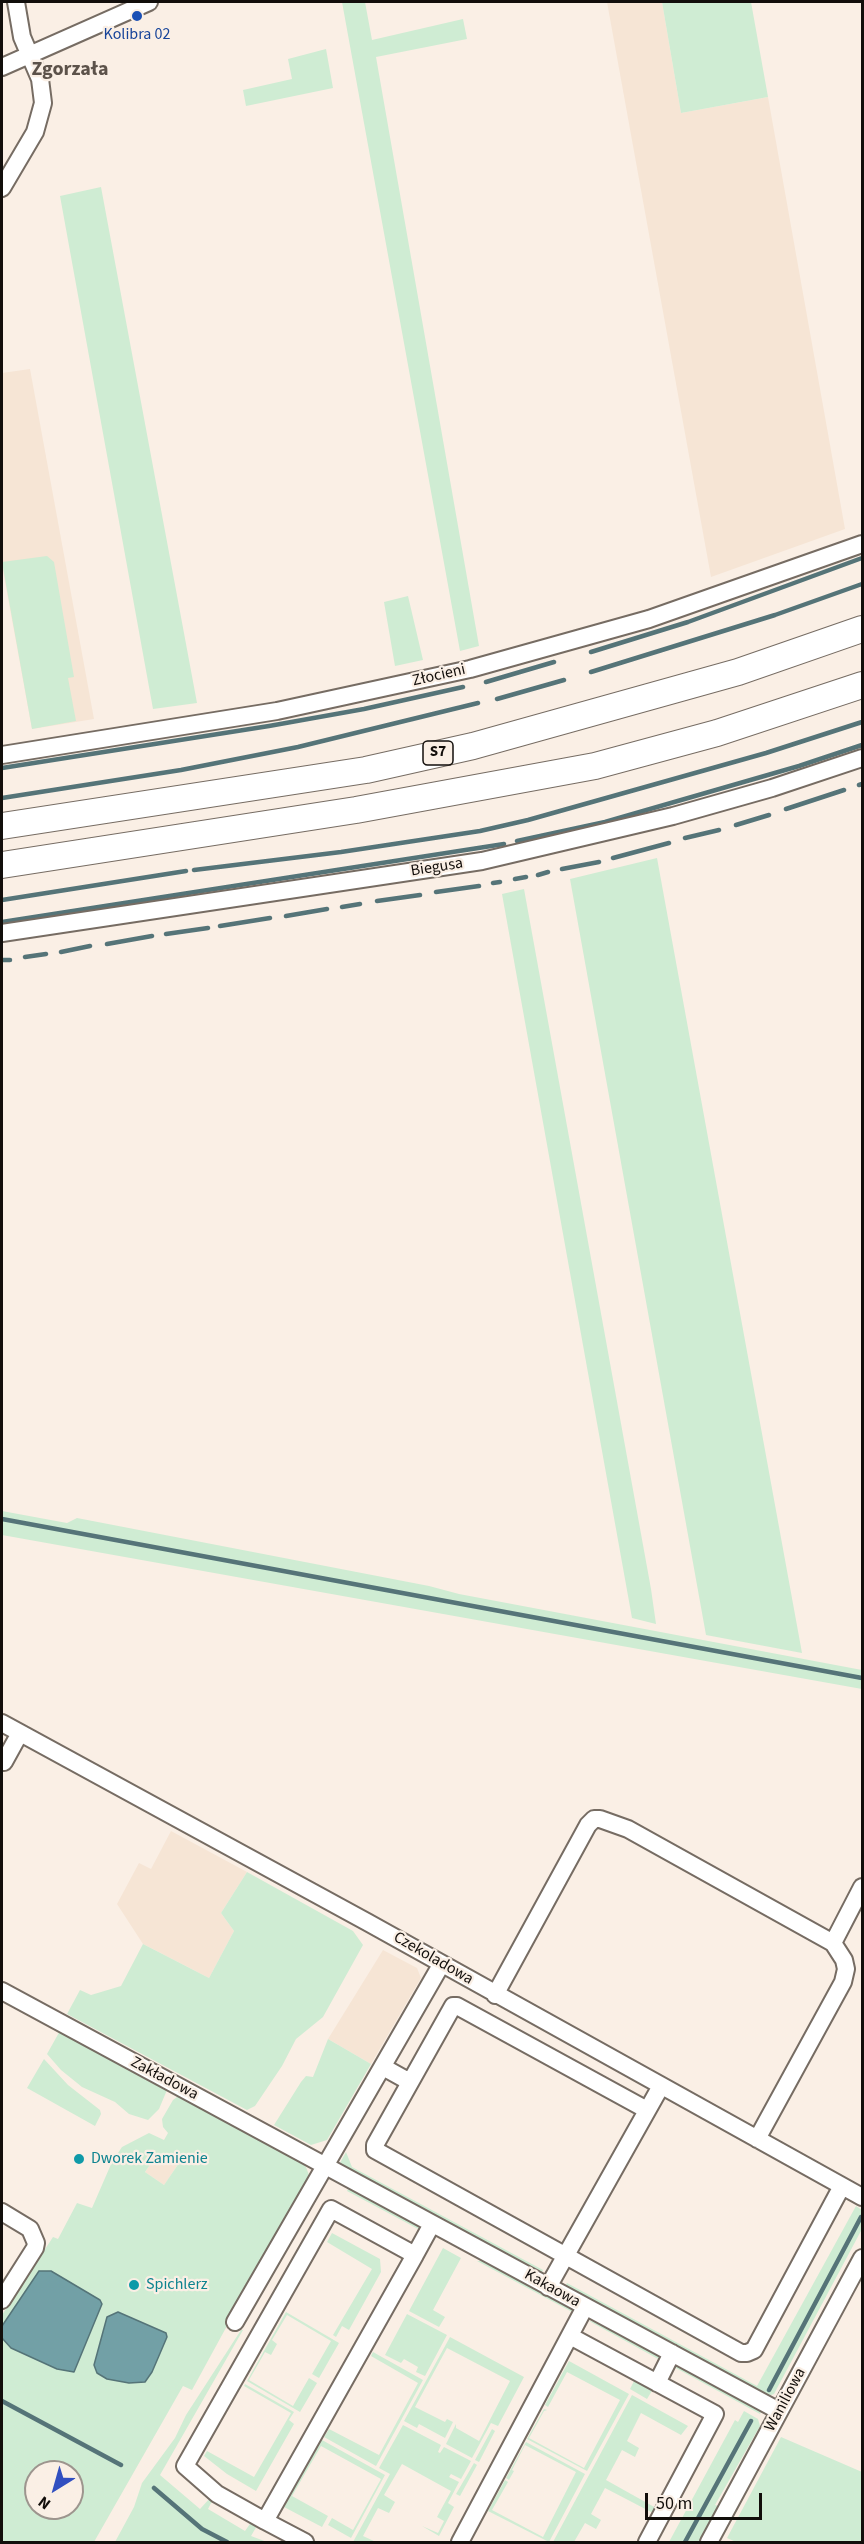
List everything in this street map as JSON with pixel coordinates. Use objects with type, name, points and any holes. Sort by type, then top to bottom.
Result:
[{"type":"highway","name":"S7","points":[[2,826],[354,772],[473,746],[728,675],[862,629]]},
{"type":"highway","points":[[2,865],[379,806],[594,766],[717,733],[862,685]]},
{"type":"street","points":[[2,188],[35,132],[42,112],[41,86],[22,37],[16,2]]},
{"type":"street","points":[[2,67],[149,2]]},
{"type":"street","name":"Złocieni","points":[[2,755],[277,711],[470,669],[649,620],[862,544]]},
{"type":"street","name":"Biegusa","points":[[2,933],[482,861],[603,835],[682,814],[772,789],[862,758]]},
{"type":"street","name":"Czekoladowa","points":[[2,1723],[367,1922],[862,2197]]},
{"type":"street","points":[[2,1761],[4,1762],[20,1733]]},
{"type":"street","points":[[496,2027],[502,1999],[588,1825],[594,1819],[609,1820],[833,1943],[839,1949],[846,1970],[843,1982],[757,2139]]},
{"type":"street","points":[[833,1943],[862,1887]]},
{"type":"street","points":[[305,2542],[217,2494],[185,2466],[246,2329],[326,2166],[441,1965]]},
{"type":"street","name":"Zakładowa","points":[[2,1990],[326,2166]]},
{"type":"street","points":[[647,2110],[458,2006],[453,2006],[375,2145],[377,2153],[565,2257],[741,2352],[747,2353],[754,2350],[843,2186]]},
{"type":"street","points":[[383,2067],[410,2082]]},
{"type":"street","points":[[548,2287],[661,2086]]},
{"type":"street","name":"Kakaowa","points":[[326,2166],[779,2411]]},
{"type":"street","points":[[246,2329],[331,2209],[416,2254]]},
{"type":"street","points":[[2,2212],[30,2229],[36,2243],[2,2300]]},
{"type":"street","points":[[265,2521],[432,2224]]},
{"type":"street","name":"Waniliowa","points":[[709,2542],[862,2258]]},
{"type":"street","points":[[460,2542],[585,2307]]},
{"type":"street","points":[[570,2336],[715,2414],[647,2542]]},
{"type":"street","points":[[657,2383],[672,2354]]},
{"type":"shaded area","points":[[607,2],[662,2],[681,113],[768,97],[845,529],[711,577]]},
{"type":"shaded area","points":[[30,369],[94,719],[32,729],[2,565],[2,373]]},
{"type":"shaded area","points":[[171,1831],[247,1872],[221,1913],[234,1931],[209,1978],[143,1944],[117,1904],[139,1863],[151,1869]]},
{"type":"shaded area","points":[[383,1950],[417,1968],[421,1978],[371,2064],[328,2039]]},
{"type":"shaded area","points":[[158,2153],[177,2166],[164,2185],[145,2172]]},
{"type":"green space","points":[[342,2],[365,2],[372,40],[463,19],[467,39],[376,57],[479,646],[460,651]]},
{"type":"green space","points":[[662,2],[751,2],[768,97],[681,113]]},
{"type":"green space","points":[[326,49],[333,88],[246,106],[243,90],[292,79],[288,59]]},
{"type":"green space","points":[[101,187],[197,703],[153,709],[60,196]]},
{"type":"green space","points":[[47,556],[54,562],[74,677],[68,678],[76,721],[32,729],[2,562]]},
{"type":"green space","points":[[408,596],[423,660],[395,666],[384,602]]},
{"type":"green space","points":[[657,858],[802,1653],[706,1635],[570,879]]},
{"type":"green space","points":[[524,889],[656,1624],[632,1618],[502,894]]},
{"type":"green space","points":[[2,1511],[67,1523],[77,1518],[429,1586],[459,1594],[862,1670],[862,1689],[2,1535]]},
{"type":"green space","points":[[247,1872],[353,1931],[363,1945],[323,2017],[296,2039],[282,2066],[255,2106],[247,2110],[67,2014],[80,1990],[91,1995],[121,1986],[143,1944],[209,1978],[234,1931],[221,1913]]},
{"type":"green space","points":[[61,2029],[166,2085],[167,2090],[159,2109],[148,2120],[129,2114],[115,2102],[82,2087],[61,2070],[47,2054]]},
{"type":"green space","points":[[328,2039],[371,2064],[327,2140],[311,2145],[274,2125],[301,2082],[306,2076],[313,2077]]},
{"type":"green space","points":[[44,2059],[68,2085],[100,2110],[101,2114],[95,2126],[27,2088]]},
{"type":"green space","points":[[181,2094],[236,2128],[299,2161],[306,2167],[309,2175],[307,2186],[293,2205],[192,2390],[183,2386],[94,2542],[2,2542],[2,2338],[11,2348],[57,2369],[74,2372],[102,2304],[100,2300],[40,2271],[2,2326],[2,2315],[53,2237],[58,2239],[77,2203],[92,2208],[112,2162],[122,2147],[149,2133],[164,2140],[168,2133],[163,2127],[162,2119],[173,2100]],"holes":[[[158,2153],[177,2166],[164,2185],[145,2172]],[[107,2317],[167,2337],[152,2372],[145,2382],[97,2373],[94,2365]]]},
{"type":"green space","points":[[346,2152],[352,2167],[543,2270],[541,2274],[343,2167],[340,2163]]},
{"type":"green space","points":[[349,2187],[416,2224],[420,2230],[347,2191]]},
{"type":"green space","points":[[856,2206],[862,2210],[862,2229],[774,2394],[768,2396],[565,2287],[567,2283],[757,2386]]},
{"type":"green space","points":[[332,2233],[380,2259],[381,2272],[349,2330],[342,2326],[336,2337],[333,2335],[372,2269],[327,2242]]},
{"type":"green space","points":[[443,2248],[461,2258],[433,2310],[445,2317],[439,2327],[409,2311]]},
{"type":"green space","points":[[477,2261],[484,2261],[569,2306],[574,2313]]},
{"type":"green space","points":[[286,2312],[339,2343],[319,2378],[312,2374],[331,2341],[287,2315],[272,2340],[277,2344],[271,2355],[265,2352],[249,2380],[293,2406],[309,2378],[317,2383],[300,2412],[247,2381]]},
{"type":"green space","points":[[407,2314],[447,2335],[425,2376],[416,2372],[418,2367],[404,2359],[401,2363],[385,2355]]},
{"type":"green space","points":[[589,2321],[598,2322],[657,2354],[660,2360]]},
{"type":"green space","points":[[243,2330],[160,2475],[200,2509],[211,2497],[213,2499],[208,2509],[245,2531],[252,2521],[258,2524],[251,2536],[267,2542],[115,2542],[134,2507],[142,2483],[175,2438],[186,2415]]},
{"type":"green space","points":[[450,2337],[524,2377],[498,2426],[491,2423],[472,2458],[446,2444],[456,2424],[456,2428],[479,2441],[510,2381],[447,2348],[415,2407],[445,2422],[447,2419],[453,2422],[445,2438],[419,2424],[417,2428],[404,2421]]},
{"type":"green space","points":[[373,2352],[423,2380],[376,2466],[324,2437],[329,2429],[379,2455],[418,2383],[371,2356]]},
{"type":"green space","points":[[569,2361],[629,2394],[587,2471],[527,2439],[544,2409],[547,2410],[544,2411],[529,2438],[584,2468],[620,2400],[567,2372],[548,2407],[545,2405]]},
{"type":"green space","points":[[680,2366],[762,2410],[760,2414],[674,2367]]},
{"type":"green space","points":[[635,2379],[653,2389],[647,2399],[630,2389]]},
{"type":"green space","points":[[245,2384],[294,2412],[289,2420],[294,2424],[256,2491],[227,2474],[204,2456],[207,2451],[254,2477],[291,2413],[244,2386]]},
{"type":"green space","points":[[632,2395],[688,2426],[681,2435],[641,2413],[627,2441],[639,2448],[635,2457],[622,2450],[606,2480],[656,2508],[653,2513],[605,2488],[591,2514],[601,2520],[596,2529],[585,2523],[574,2542],[553,2542]]},
{"type":"green space","points":[[744,2411],[758,2419],[760,2426],[715,2505],[721,2507],[702,2542],[669,2542],[735,2420],[738,2422]]},
{"type":"green space","points":[[403,2425],[441,2445],[438,2452],[440,2453],[444,2447],[471,2461],[461,2479],[451,2474],[449,2477],[459,2482],[448,2503],[454,2507],[439,2536],[422,2526],[438,2533],[444,2521],[437,2517],[451,2491],[402,2464],[384,2495],[395,2502],[389,2513],[378,2508],[363,2536],[376,2542],[353,2542],[390,2474],[379,2468]]},
{"type":"green space","points":[[492,2429],[495,2431],[479,2462],[475,2460]]},
{"type":"green space","points":[[781,2437],[862,2472],[862,2542],[736,2542],[727,2538]]},
{"type":"green space","points":[[322,2440],[385,2475],[351,2538],[328,2525],[332,2518],[353,2530],[381,2479],[321,2446],[292,2496],[328,2516],[322,2527],[284,2507]]},
{"type":"green space","points":[[526,2442],[585,2474],[549,2542],[488,2511],[505,2480],[508,2482],[492,2510],[543,2537],[576,2472],[525,2445],[509,2480],[506,2478]]},
{"type":"green space","points":[[474,2463],[477,2465],[460,2496],[456,2494]]},
{"type":"water","points":[[39,2271],[51,2271],[100,2300],[102,2304],[74,2372],[57,2369],[11,2348],[2,2338],[2,2326]]},
{"type":"water","points":[[118,2312],[166,2333],[167,2337],[152,2372],[145,2382],[129,2383],[107,2379],[97,2373],[94,2365],[107,2317]]},
{"type":"waterway","points":[[591,652],[688,622],[862,558]]},
{"type":"waterway","points":[[591,672],[775,615],[862,584]]},
{"type":"waterway","points":[[486,682],[554,662]]},
{"type":"waterway","points":[[497,699],[564,680]]},
{"type":"waterway","points":[[2,768],[269,726],[364,709],[463,687]]},
{"type":"waterway","points":[[2,798],[181,770],[298,747],[478,703]]},
{"type":"waterway","points":[[194,870],[341,852],[480,831],[528,820],[766,753],[862,722]]},
{"type":"waterway","points":[[517,841],[605,822],[799,766],[862,745]]},
{"type":"waterway","points":[[786,809],[844,790]]},
{"type":"waterway","points":[[736,825],[769,815]]},
{"type":"waterway","points":[[685,838],[719,830]]},
{"type":"waterway","points":[[613,858],[669,843]]},
{"type":"waterway","points":[[2,922],[504,844]]},
{"type":"waterway","points":[[562,869],[599,862]]},
{"type":"waterway","points":[[2,900],[186,871]]},
{"type":"waterway","points":[[538,875],[548,872]]},
{"type":"waterway","points":[[515,879],[526,877]]},
{"type":"waterway","points":[[493,883],[500,882]]},
{"type":"waterway","points":[[436,892],[479,886]]},
{"type":"waterway","points":[[377,901],[420,895]]},
{"type":"waterway","points":[[342,907],[360,904]]},
{"type":"waterway","points":[[286,916],[327,909]]},
{"type":"waterway","points":[[220,926],[270,918]]},
{"type":"waterway","points":[[166,934],[208,928]]},
{"type":"waterway","points":[[107,944],[152,936]]},
{"type":"waterway","points":[[61,952],[90,946]]},
{"type":"waterway","points":[[25,957],[46,954]]},
{"type":"waterway","points":[[2,960],[10,960]]},
{"type":"waterway","points":[[2,1519],[862,1678]]},
{"type":"waterway","points":[[769,2390],[861,2217]]},
{"type":"waterway","points":[[2,2401],[121,2465]]},
{"type":"waterway","points":[[685,2542],[751,2421]]},
{"type":"waterway","points":[[154,2488],[202,2529],[227,2542]]},
{"type":"place","name":"Kolibra 02","points":[[137,16]]},
{"type":"place","name":"Dworek Zamienie","points":[[79,2159]]},
{"type":"place","name":"Spichlerz","points":[[134,2285]]},
{"type":"district","name":"Zgorzała","points":[[70,71]]}]
